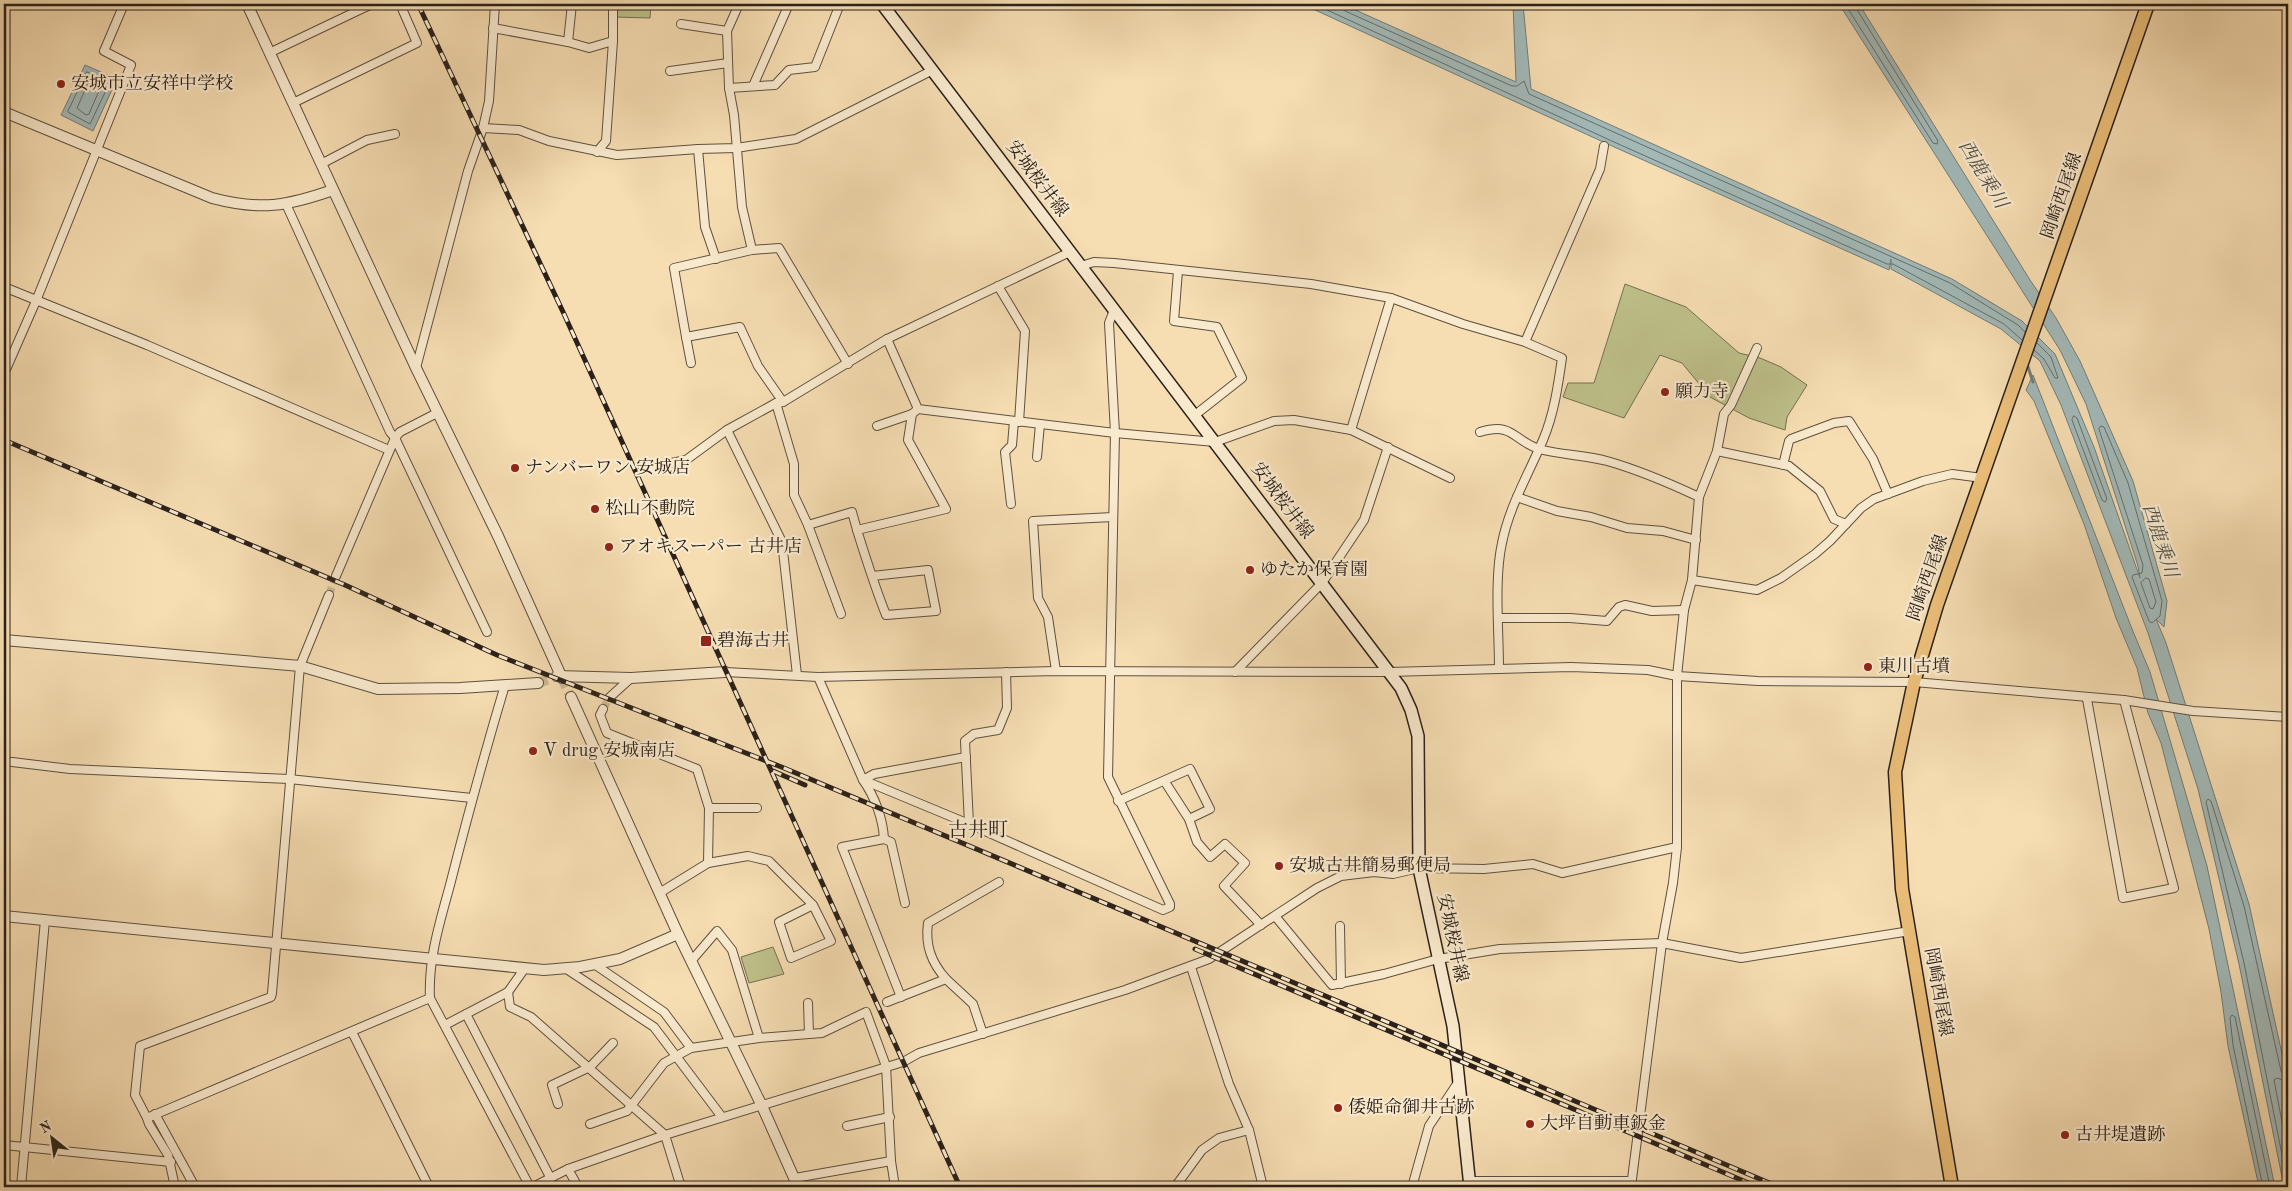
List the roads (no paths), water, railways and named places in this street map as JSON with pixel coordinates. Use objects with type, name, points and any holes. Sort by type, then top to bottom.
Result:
[{"type":"main road","name":"安城桜井線","points":[[882,4],[1322,583],[1407,699],[1418,736],[1419,868],[1453,1026],[1470,1184]]},
{"type":"main road","name":"岡崎西尾線","points":[[1952,1187],[1902,889],[1895,772],[1914,682],[1937,605],[2148,4]]},
{"type":"street","points":[[4,374],[36,301],[131,65],[104,51],[124,4]]},
{"type":"street","points":[[247,4],[437,413],[498,536],[560,676],[631,678],[725,672],[818,677],[1056,671],[1389,672],[1571,667],[1648,670],[1677,676],[1758,681],[1914,682],[2124,700],[2193,711],[2288,717]]},
{"type":"street","points":[[269,53],[372,4]]},
{"type":"street","points":[[293,103],[417,43],[400,4]]},
{"type":"street","points":[[416,368],[468,171],[483,128],[489,101],[495,4]]},
{"type":"street","points":[[568,42],[572,4]]},
{"type":"street","points":[[597,152],[606,140],[613,41],[613,4]]},
{"type":"street","points":[[740,4],[727,31],[729,88],[742,207],[752,250]]},
{"type":"street","points":[[753,86],[789,4]]},
{"type":"street","points":[[729,88],[775,85],[789,70],[816,67],[840,4]]},
{"type":"street","points":[[681,24],[727,31]]},
{"type":"street","points":[[493,28],[568,42],[589,48],[613,41]]},
{"type":"street","points":[[670,71],[728,63]]},
{"type":"street","points":[[483,128],[519,130],[549,141],[618,155],[736,148],[796,139],[933,70]]},
{"type":"street","points":[[4,112],[212,198],[234,204],[295,203],[333,190]]},
{"type":"street","points":[[321,164],[367,140],[395,134]]},
{"type":"street","points":[[1525,342],[1600,169],[1604,146]]},
{"type":"street","points":[[698,149],[705,227],[716,259]]},
{"type":"street","points":[[286,204],[390,432],[395,438],[487,632]]},
{"type":"street","points":[[691,363],[674,268],[752,250],[779,248],[848,364]]},
{"type":"street","points":[[643,469],[686,460],[727,430],[848,364],[887,338],[1070,252]]},
{"type":"street","points":[[1081,266],[1094,262],[1311,284],[1391,298],[1463,324],[1525,342],[1562,358],[1556,397],[1542,442],[1517,497],[1502,542],[1499,566],[1499,669]]},
{"type":"street","points":[[1178,271],[1174,321],[1216,326],[1242,378],[1195,415]]},
{"type":"street","points":[[998,286],[1025,331],[1016,421],[1012,445],[1005,452],[1011,504]]},
{"type":"street","points":[[4,287],[147,345],[388,450]]},
{"type":"street","points":[[1351,430],[1391,298]]},
{"type":"street","points":[[864,780],[969,824],[1163,910],[1167,909],[1170,904],[1118,801],[1108,777],[1114,433],[1109,323],[1114,310]]},
{"type":"street","points":[[686,337],[740,327],[758,366],[779,403],[794,464],[794,495],[808,525],[840,614]]},
{"type":"street","points":[[857,530],[946,509],[908,440],[915,412],[887,338]]},
{"type":"street","points":[[1470,1184],[1631,1184],[1662,943],[1673,883],[1676,847],[1677,676],[1684,610],[1692,580],[1699,497],[1717,451],[1724,414],[1735,398],[1757,348]]},
{"type":"street","points":[[876,426],[915,412],[1215,442],[1274,421],[1294,420],[1351,430],[1450,478]]},
{"type":"street","points":[[336,576],[388,450],[395,438],[400,432],[437,413]]},
{"type":"street","points":[[1783,465],[1791,439],[1834,423],[1849,421],[1874,459],[1888,494]]},
{"type":"street","points":[[1037,457],[1040,424]]},
{"type":"street","points":[[1480,432],[1492,428],[1506,429],[1538,448],[1605,460],[1659,478],[1699,497]]},
{"type":"street","points":[[727,430],[782,542],[797,675]]},
{"type":"street","points":[[1234,672],[1322,583],[1364,520],[1388,447]]},
{"type":"street","points":[[1717,451],[1789,466],[1820,491],[1834,519],[1846,524]]},
{"type":"street","points":[[1692,580],[1757,590],[1781,578],[1815,554],[1861,508],[1874,499],[1924,481],[1952,474],[1982,478]]},
{"type":"street","points":[[1517,497],[1557,511],[1591,517],[1627,528],[1663,530],[1696,540]]},
{"type":"street","points":[[808,525],[852,512],[872,576],[886,615],[936,611],[928,570],[872,576]]},
{"type":"street","points":[[1056,671],[1048,617],[1038,598],[1033,521],[1113,517]]},
{"type":"street","points":[[195,1187],[151,1116],[135,1094],[140,1046],[271,997],[278,943],[300,666],[329,595]]},
{"type":"street","points":[[1500,618],[1570,618],[1607,621],[1619,607],[1625,605],[1652,611],[1684,610]]},
{"type":"street","points":[[4,640],[300,666],[378,689],[505,685],[538,682]]},
{"type":"street","points":[[969,824],[965,741],[974,734],[998,730],[1007,708],[1006,672]]},
{"type":"street","points":[[818,677],[864,780],[871,791],[884,826],[884,839]]},
{"type":"street","points":[[610,696],[631,678]]},
{"type":"street","points":[[505,685],[472,798],[432,957],[430,998],[532,1187],[568,1169],[665,1135],[903,1062],[919,1053],[1125,990],[1191,967],[1209,959],[1317,888],[1341,876],[1374,872],[1393,874],[1419,868],[1484,869],[1532,864],[1562,873],[1676,847]]},
{"type":"street","points":[[571,697],[661,892],[678,934],[762,1106],[796,1182],[891,1161]]},
{"type":"street","points":[[2087,698],[2122,898],[2174,888],[2124,700]]},
{"type":"street","points":[[603,709],[600,715],[607,733],[697,769],[709,808],[708,863]]},
{"type":"street","points":[[864,780],[874,774],[966,757]]},
{"type":"street","points":[[12,762],[70,769],[290,779],[472,798]]},
{"type":"street","points":[[1118,801],[1190,770],[1210,809],[1189,819]]},
{"type":"street","points":[[1165,782],[1189,819],[1197,842],[1210,857],[1225,844],[1245,863],[1224,886],[1261,925]]},
{"type":"street","points":[[709,808],[758,808]]},
{"type":"street","points":[[901,996],[842,847],[884,839],[891,842],[904,903]]},
{"type":"street","points":[[661,892],[708,863],[748,856],[769,861],[813,905],[830,941],[791,958],[779,922],[813,905]]},
{"type":"street","points":[[983,1034],[973,1004],[936,967],[926,938],[928,923],[999,882]]},
{"type":"street","points":[[4,916],[432,957],[544,970],[620,959],[678,934]]},
{"type":"street","points":[[1275,916],[1332,985],[1438,959],[1500,949],[1662,943],[1741,958],[1910,930]]},
{"type":"street","points":[[22,1187],[45,920]]},
{"type":"street","points":[[1340,926],[1341,984]]},
{"type":"street","points":[[692,960],[717,931],[732,950],[759,1038]]},
{"type":"street","points":[[594,964],[664,1012],[690,1048]]},
{"type":"street","points":[[1191,967],[1229,1084],[1249,1130],[1264,1187]]},
{"type":"street","points":[[445,1025],[508,992],[526,968]]},
{"type":"street","points":[[565,968],[654,1027],[722,1117]]},
{"type":"street","points":[[887,1002],[946,979]]},
{"type":"street","points":[[508,992],[510,1007],[531,1016],[665,1135],[681,1187]]},
{"type":"street","points":[[151,1116],[430,998]]},
{"type":"street","points":[[808,1003],[809,1034]]},
{"type":"street","points":[[590,1124],[626,1111],[633,1105],[664,1063],[690,1048],[730,1041],[822,1033],[866,1012],[886,1066],[891,1161],[896,1187]]},
{"type":"street","points":[[466,1014],[550,1177]]},
{"type":"street","points":[[352,1032],[430,1187]]},
{"type":"street","points":[[558,1104],[552,1085],[590,1067],[613,1043]]},
{"type":"street","points":[[1412,1187],[1429,1126],[1459,1081]]},
{"type":"street","points":[[151,1116],[170,1162],[175,1187]]},
{"type":"street","points":[[847,1126],[890,1117]]},
{"type":"street","points":[[1175,1187],[1202,1150],[1219,1138],[1249,1130]]},
{"type":"street","points":[[4,1145],[170,1162]]},
{"type":"street","points":[[568,1169],[578,1187]]},
{"type":"water","points":[[1302,4],[1342,4],[1516,82],[1513,4],[1523,4],[1531,89],[1952,279],[2022,321],[2055,354],[2094,447],[2140,578],[2138,566],[2086,404],[2060,350],[1839,4],[1859,4],[2030,280],[2056,318],[2080,361],[2133,481],[2167,601],[2164,627],[2156,619],[2166,643],[2249,904],[2288,1081],[2288,1187],[2284,1187],[2239,964],[2198,789],[2148,633],[2061,405],[2040,361],[2001,329],[1891,269],[1891,259],[1889,270]]},
{"type":"water","points":[[85,65],[117,79],[93,131],[61,115]]},
{"type":"water","points":[[2033,375],[2150,672],[2207,866],[2275,1187],[2259,1187],[2228,1046],[2221,992],[2209,929],[2161,743],[2148,713],[2137,668],[2116,618],[2084,524],[2034,401],[2026,390]]},
{"type":"waterway","points":[[2027,364],[2033,382]]},
{"type":"tunnel","points":[[329,595],[336,576]]},
{"type":"tunnel","points":[[538,683],[557,676]]},
{"type":"tunnel","points":[[562,678],[571,697]]},
{"type":"tunnel","points":[[603,709],[610,697]]},
{"type":"railway","points":[[418,4],[564,314],[960,1187]]},
{"type":"railway","points":[[4,440],[345,585],[497,655],[784,768],[1779,1187]]},
{"type":"railway","points":[[773,771],[805,785]]},
{"type":"railway","points":[[1195,949],[1758,1187]]},
{"type":"place","name":"安城市立安祥中学校","points":[[61,84]]},
{"type":"place","name":"願力寺","points":[[1665,392]]},
{"type":"place","name":"ナンバーワン 安城店","points":[[515,468]]},
{"type":"place","name":"松山不動院","points":[[595,509]]},
{"type":"place","name":"アオキスーパー 古井店","points":[[609,547]]},
{"type":"place","name":"ゆたか保育園","points":[[1250,570]]},
{"type":"place","name":"碧海古井","points":[[706,641]]},
{"type":"place","name":"東川古墳","points":[[1868,667]]},
{"type":"place","name":"V drug 安城南店","points":[[533,751]]},
{"type":"place","name":"安城古井簡易郵便局","points":[[1279,866]]},
{"type":"place","name":"倭姫命御井古跡","points":[[1338,1108]]},
{"type":"place","name":"大坪自動車鈑金","points":[[1530,1124]]},
{"type":"place","name":"古井堤遺跡","points":[[2065,1135]]},
{"type":"district","name":"古井町","points":[[978,831]]},
{"type":"water label","name":"西鹿乗川","points":[[1982,175]]},
{"type":"water label","name":"西鹿乗川","points":[[2159,541]]}]
